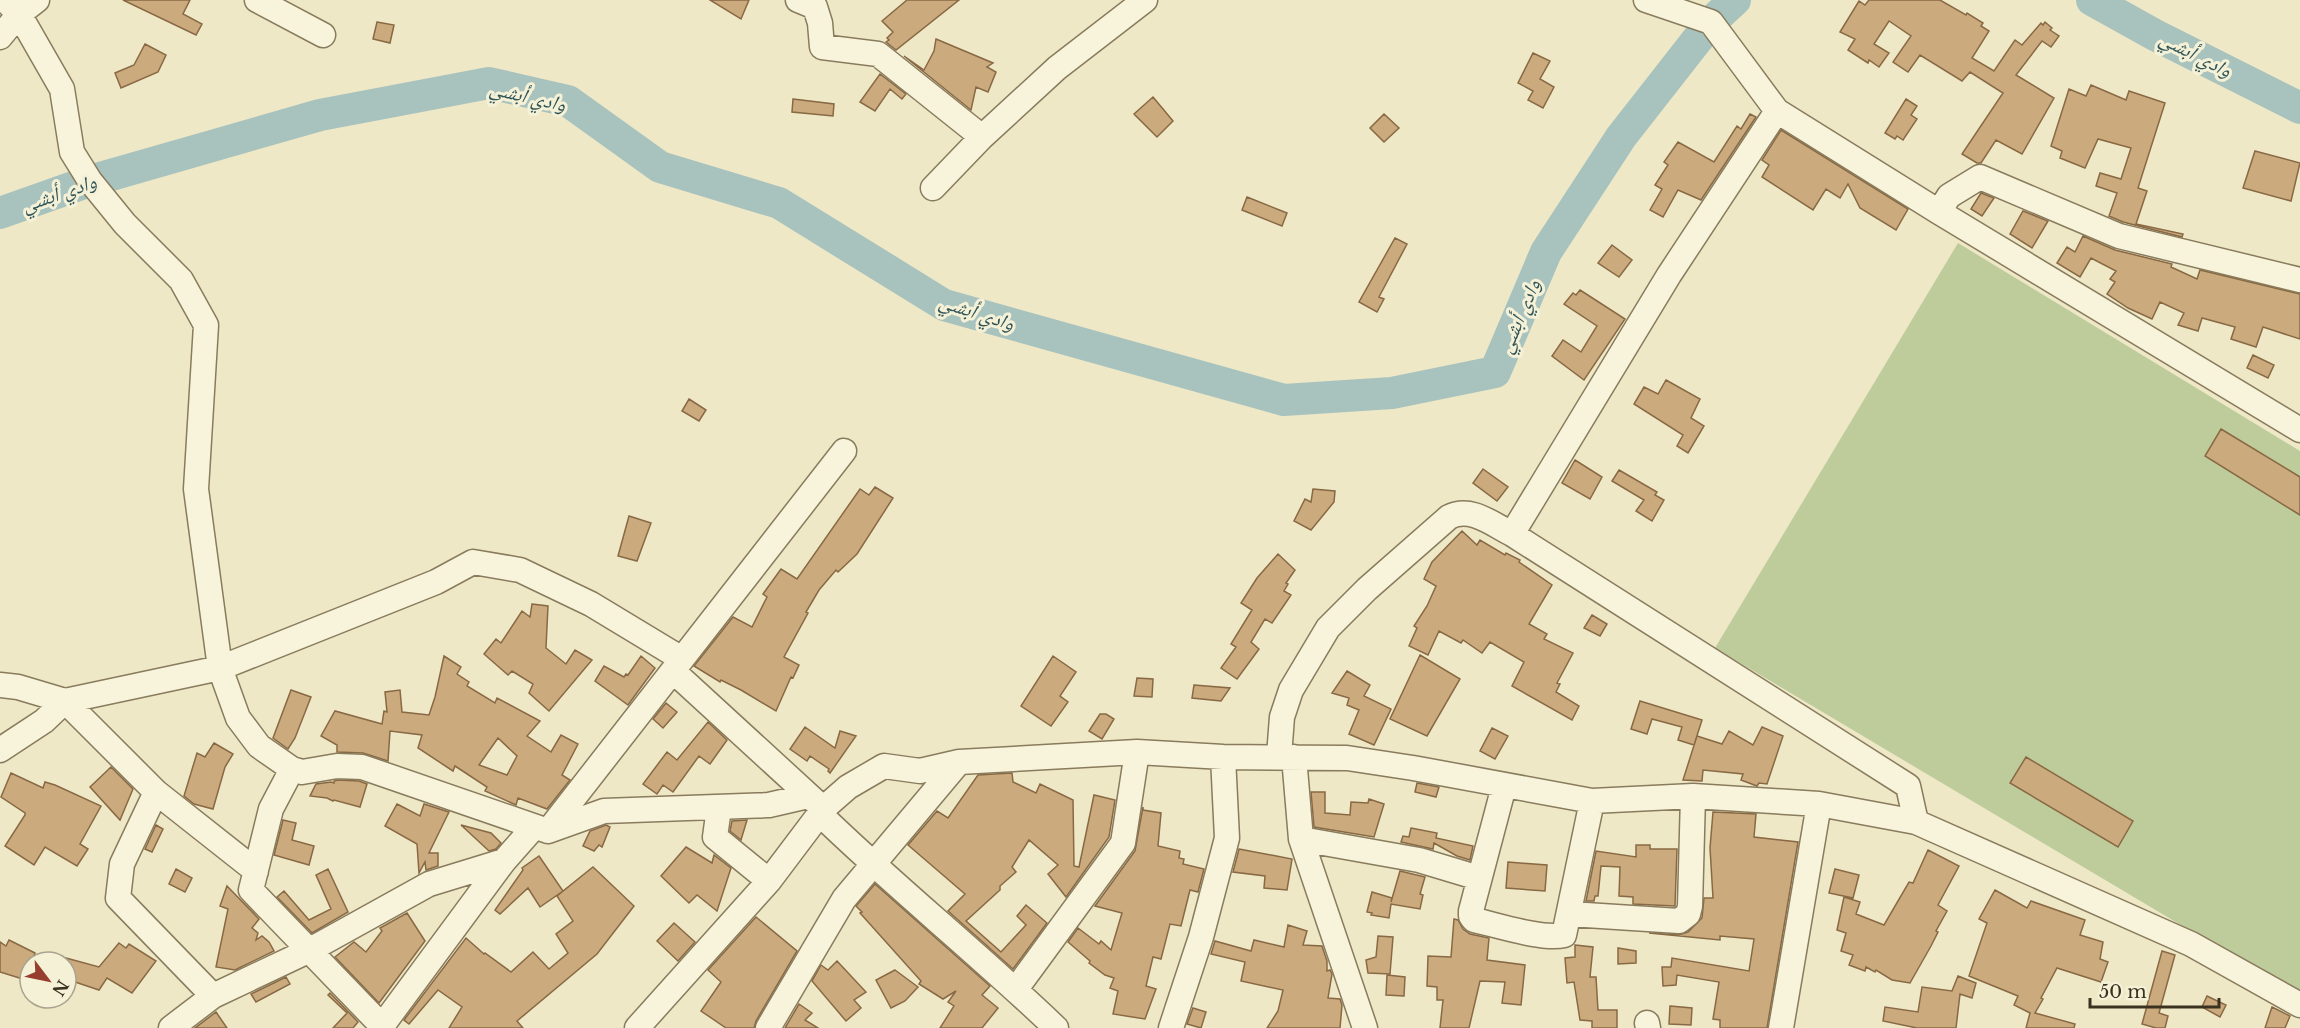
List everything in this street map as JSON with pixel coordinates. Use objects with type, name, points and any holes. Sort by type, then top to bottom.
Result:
[{"type":"street","points":[[257,0],[323,34]]},
{"type":"street","points":[[798,0],[815,7],[820,23],[822,47],[878,54],[982,137]]},
{"type":"street","points":[[933,188],[982,137],[1057,69],[1145,0]]},
{"type":"street","points":[[1646,0],[1711,22],[1778,111],[1939,212],[2300,430]]},
{"type":"street","points":[[0,37],[20,5]]},
{"type":"street","points":[[20,5],[62,89],[72,152],[90,181],[125,224],[181,280],[206,325],[196,489],[220,668],[238,718],[259,746],[292,769],[302,772],[337,766],[362,767],[541,829],[604,811],[769,805],[817,806]]},
{"type":"street","points":[[1512,534],[1668,275],[1778,111]]},
{"type":"street","points":[[1939,212],[1948,196],[1980,177],[2119,236],[2300,280]]},
{"type":"street","points":[[292,769],[271,809],[251,890],[383,1027],[504,861],[541,829],[678,665],[844,451]]},
{"type":"street","points":[[1365,1028],[1301,839],[1286,756],[1282,717],[1291,690],[1328,628],[1367,589],[1449,517],[1459,512],[1473,514],[1512,534],[1908,786],[1916,822]]},
{"type":"street","points":[[0,750],[44,722],[65,701],[220,668],[436,582],[473,562],[520,570],[591,604],[678,665],[872,864],[1056,1028]]},
{"type":"street","points":[[0,685],[18,687],[65,701],[156,792],[255,871]]},
{"type":"street","points":[[638,1028],[769,881],[817,806],[884,766],[921,771],[959,762],[1137,752],[1223,757],[1286,756],[1358,760],[1592,801],[1693,796],[1819,804],[1916,822],[2191,944],[2300,1005]]},
{"type":"street","points":[[1016,990],[1122,843],[1137,752]]},
{"type":"street","points":[[1171,1028],[1201,937],[1224,854],[1227,838],[1223,757]]},
{"type":"street","points":[[768,1028],[844,898],[959,762]]},
{"type":"street","points":[[1504,786],[1471,916],[1474,920],[1526,932],[1564,935],[1592,801]]},
{"type":"street","points":[[156,792],[122,864],[118,898],[213,996]]},
{"type":"street","points":[[1570,914],[1679,921],[1684,918],[1690,906],[1693,796]]},
{"type":"street","points":[[1781,1028],[1819,804]]},
{"type":"street","points":[[719,808],[715,837],[769,881]]},
{"type":"street","points":[[1301,839],[1419,860],[1479,878]]},
{"type":"street","points":[[171,1028],[213,996],[308,951],[429,884],[504,861]]},
{"type":"green space","points":[[1958,243],[2300,451],[2300,996],[1715,648]]},
{"type":"building","points":[[123,0],[190,0],[183,14],[202,24],[196,35]]},
{"type":"building","points":[[710,0],[749,0],[741,19]]},
{"type":"building","points":[[907,0],[959,0],[896,50],[886,42],[893,32],[882,21]]},
{"type":"building","points":[[1869,0],[1940,0],[1966,15],[1967,13],[1983,23],[1981,26],[1989,31],[1972,58],[1994,71],[2015,40],[2022,45],[2041,23],[2043,25],[2045,22],[2052,28],[2050,30],[2059,36],[2051,47],[2042,41],[2016,75],[2054,98],[2022,154],[1996,140],[1981,163],[1962,154],[2003,93],[1970,72],[1962,81],[1920,55],[1908,72],[1893,62],[1911,36],[1889,21],[1874,44],[1889,53],[1879,67],[1848,50],[1855,39],[1840,32],[1859,1],[1865,5]]},
{"type":"building","points":[[377,22],[394,25],[390,43],[373,39]]},
{"type":"building","points":[[936,39],[993,63],[987,67],[996,72],[988,92],[976,87],[971,110],[904,56],[924,70],[934,51]]},
{"type":"building","points":[[145,44],[166,55],[158,72],[121,88],[115,73],[134,65]]},
{"type":"building","points":[[1533,53],[1550,61],[1540,79],[1554,87],[1543,108],[1528,100],[1533,91],[1518,83]]},
{"type":"building","points":[[880,74],[906,94],[902,99],[890,89],[875,111],[860,102]]},
{"type":"building","points":[[2091,85],[2126,100],[2129,91],[2165,103],[2138,188],[2147,191],[2136,224],[2183,234],[2182,237],[2123,222],[2109,216],[2117,193],[2096,186],[2100,173],[2121,179],[2131,148],[2098,139],[2085,168],[2060,158],[2062,151],[2051,146],[2069,89],[2086,96]]},
{"type":"building","points":[[1153,97],[1173,121],[1157,137],[1134,114]]},
{"type":"building","points":[[793,99],[834,104],[833,116],[792,112]]},
{"type":"building","points":[[1906,99],[1917,106],[1911,115],[1917,119],[1903,140],[1897,136],[1895,139],[1885,133]]},
{"type":"building","points":[[1384,114],[1399,128],[1384,142],[1370,128]]},
{"type":"building","points":[[1750,114],[1756,117],[1701,200],[1678,190],[1663,217],[1650,210],[1662,189],[1655,185],[1668,165],[1664,162],[1678,142],[1714,162],[1737,126],[1741,129]]},
{"type":"building","points":[[1781,130],[1908,209],[1896,230],[1860,208],[1848,184],[1840,198],[1826,189],[1813,210],[1762,177],[1769,165],[1762,160]]},
{"type":"building","points":[[2255,151],[2300,163],[2291,201],[2243,188]]},
{"type":"building","points":[[1981,193],[1994,198],[1982,216],[1971,209]]},
{"type":"building","points":[[1247,197],[1287,213],[1282,226],[1242,210]]},
{"type":"building","points":[[2023,211],[2048,221],[2032,248],[2010,234]]},
{"type":"building","points":[[2083,236],[2115,250],[2172,264],[2171,267],[2197,279],[2200,270],[2300,294],[2300,339],[2263,327],[2256,347],[2231,339],[2235,327],[2202,318],[2198,331],[2178,325],[2184,313],[2160,302],[2152,319],[2128,308],[2107,294],[2115,282],[2110,279],[2116,271],[2091,258],[2080,277],[2057,263],[2067,247],[2075,252]]},
{"type":"building","points":[[1395,238],[1407,244],[1379,297],[1384,299],[1377,312],[1359,302]]},
{"type":"building","points":[[1612,245],[1632,260],[1619,277],[1598,263]]},
{"type":"building","points":[[1580,290],[1625,319],[1584,380],[1552,356],[1563,340],[1581,352],[1597,326],[1564,304],[1573,293],[1576,295]]},
{"type":"building","points":[[2253,355],[2274,365],[2268,378],[2247,368]]},
{"type":"building","points":[[1666,380],[1700,399],[1691,418],[1704,426],[1688,453],[1677,446],[1683,435],[1634,404],[1644,387],[1658,394]]},
{"type":"building","points":[[689,399],[706,410],[699,421],[682,411]]},
{"type":"building","points":[[2221,429],[2300,477],[2300,515],[2205,456]]},
{"type":"building","points":[[1575,460],[1602,477],[1590,499],[1562,483]]},
{"type":"building","points":[[1483,469],[1508,487],[1497,501],[1473,483]]},
{"type":"building","points":[[1619,470],[1657,492],[1655,495],[1664,500],[1652,521],[1636,511],[1644,500],[1612,481]]},
{"type":"building","points":[[875,487],[893,498],[857,554],[838,572],[836,570],[819,590],[806,612],[808,613],[784,657],[799,665],[776,711],[694,666],[733,617],[752,627],[767,597],[763,594],[781,569],[797,579],[860,489],[869,495]]},
{"type":"building","points":[[1313,489],[1335,491],[1334,502],[1311,530],[1294,521],[1305,499],[1311,502]]},
{"type":"building","points":[[629,516],[651,523],[637,561],[618,556]]},
{"type":"building","points":[[1462,531],[1477,545],[1480,540],[1505,555],[1506,553],[1520,560],[1519,562],[1552,585],[1529,624],[1547,634],[1544,639],[1573,653],[1557,683],[1560,684],[1556,692],[1579,706],[1572,720],[1512,686],[1524,662],[1490,642],[1482,653],[1463,640],[1461,643],[1439,631],[1428,655],[1409,646],[1417,628],[1414,626],[1436,586],[1424,579],[1432,562]]},
{"type":"building","points":[[1278,554],[1295,570],[1286,583],[1288,584],[1284,591],[1291,595],[1272,623],[1265,619],[1251,642],[1259,649],[1237,679],[1221,668],[1236,647],[1231,644],[1252,610],[1241,603],[1257,578]]},
{"type":"building","points":[[532,604],[548,606],[546,648],[566,664],[575,650],[592,660],[549,711],[529,693],[533,684],[512,671],[508,675],[484,654],[496,639],[501,643],[522,611],[530,617]]},
{"type":"building","points":[[1592,615],[1607,624],[1600,636],[1584,628]]},
{"type":"building","points":[[1420,655],[1460,679],[1427,736],[1390,719]]},
{"type":"building","points":[[444,656],[461,667],[457,674],[469,682],[467,686],[495,703],[497,698],[540,721],[527,736],[551,752],[561,735],[578,744],[562,775],[570,780],[547,809],[518,798],[516,805],[485,791],[487,787],[455,766],[453,771],[418,748],[422,735],[390,731],[388,761],[363,753],[337,752],[337,745],[321,736],[335,711],[382,724],[384,711],[387,712],[385,692],[400,690],[402,712],[429,715]],"holes":[[[498,738],[517,756],[507,775],[479,765]]]},
{"type":"building","points":[[641,656],[655,668],[628,705],[595,681],[604,666],[624,677],[628,675]]},
{"type":"building","points":[[1053,656],[1076,672],[1060,696],[1068,702],[1051,726],[1021,706]]},
{"type":"building","points":[[1347,671],[1370,685],[1364,696],[1391,709],[1374,745],[1349,734],[1359,710],[1347,705],[1349,698],[1332,693]]},
{"type":"building","points":[[1137,678],[1153,679],[1152,697],[1134,696]]},
{"type":"building","points":[[1194,685],[1230,688],[1221,701],[1192,698]]},
{"type":"building","points":[[291,690],[311,697],[295,738],[288,749],[273,738]]},
{"type":"building","points":[[1640,701],[1702,720],[1694,745],[1678,740],[1682,727],[1652,719],[1647,734],[1631,729]]},
{"type":"building","points":[[666,703],[677,712],[663,728],[653,719]]},
{"type":"building","points":[[1100,714],[1106,714],[1114,719],[1102,739],[1089,731]]},
{"type":"building","points":[[708,722],[727,740],[710,764],[699,756],[673,792],[663,785],[657,794],[643,784],[667,752],[677,760]]},
{"type":"building","points":[[805,727],[835,748],[840,731],[856,736],[830,773],[829,769],[810,756],[807,761],[790,749]]},
{"type":"building","points":[[1762,727],[1783,736],[1767,784],[1759,783],[1757,786],[1741,780],[1743,774],[1703,770],[1702,781],[1683,780],[1697,736],[1722,744],[1729,731],[1753,745]]},
{"type":"building","points":[[1492,728],[1508,736],[1495,759],[1480,751]]},
{"type":"building","points":[[214,743],[233,754],[225,767],[213,809],[194,804],[184,796],[197,753],[205,757]]},
{"type":"building","points":[[2026,757],[2133,821],[2118,847],[2010,783]]},
{"type":"building","points":[[111,767],[133,789],[120,820],[90,787]]},
{"type":"building","points":[[11,773],[43,788],[45,782],[55,785],[101,806],[80,844],[88,849],[77,866],[45,847],[34,865],[5,846],[25,815],[1,797]]},
{"type":"building","points":[[1012,773],[1013,782],[1036,793],[1040,784],[1073,800],[1074,866],[1079,867],[1094,795],[1115,800],[1109,837],[1066,897],[1048,874],[1058,865],[1029,840],[1012,867],[1016,872],[966,921],[1001,952],[1026,925],[1017,916],[1026,905],[1047,923],[1013,969],[948,911],[965,894],[908,845],[937,811],[948,818],[978,775]]},
{"type":"building","points":[[338,780],[359,781],[367,784],[360,807],[310,796],[316,784],[334,783]]},
{"type":"building","points":[[1417,783],[1439,787],[1436,797],[1415,792]]},
{"type":"building","points":[[1311,792],[1325,792],[1325,813],[1350,815],[1351,802],[1368,803],[1369,799],[1384,804],[1374,837],[1314,827]]},
{"type":"building","points":[[397,804],[420,816],[424,804],[449,812],[429,853],[438,853],[438,866],[426,870],[425,862],[419,873],[417,844],[385,826]]},
{"type":"building","points":[[1143,807],[1143,810],[1161,813],[1158,846],[1180,851],[1179,858],[1184,859],[1183,864],[1204,869],[1198,892],[1190,890],[1181,926],[1170,924],[1161,959],[1153,957],[1146,986],[1156,989],[1145,1019],[1113,1014],[1118,991],[1110,988],[1114,978],[1105,975],[1089,963],[1090,961],[1068,942],[1078,928],[1099,944],[1101,941],[1111,950],[1122,913],[1095,906],[1135,851]]},
{"type":"building","points":[[1713,812],[1756,814],[1754,837],[1798,842],[1767,1028],[1720,1028],[1720,1020],[1713,1019],[1719,982],[1677,975],[1676,985],[1663,986],[1662,967],[1671,967],[1672,958],[1749,971],[1754,939],[1720,936],[1720,940],[1649,933],[1678,935],[1688,932],[1702,918],[1704,898],[1713,898],[1710,848]]},
{"type":"building","points":[[283,820],[296,823],[292,840],[314,846],[309,865],[274,855]]},
{"type":"building","points":[[747,820],[741,840],[730,831],[732,821]]},
{"type":"building","points":[[156,825],[163,829],[152,852],[145,849]]},
{"type":"building","points":[[461,825],[491,833],[501,843],[496,849],[489,851]]},
{"type":"building","points":[[606,825],[610,827],[602,847],[599,845],[594,851],[583,846],[590,831]]},
{"type":"building","points":[[1411,828],[1437,833],[1436,838],[1473,846],[1470,860],[1457,856],[1434,843],[1433,849],[1401,842],[1403,836],[1409,837]]},
{"type":"building","points":[[1636,845],[1650,845],[1650,849],[1677,849],[1675,906],[1633,904],[1633,897],[1619,896],[1620,867],[1601,866],[1598,896],[1595,896],[1594,901],[1586,901],[1596,851],[1636,857]]},
{"type":"building","points":[[686,847],[712,863],[714,855],[731,868],[717,911],[697,895],[689,903],[661,876]]},
{"type":"building","points":[[1239,849],[1292,859],[1287,890],[1264,888],[1265,876],[1233,872]]},
{"type":"building","points":[[1928,850],[1959,866],[1938,905],[1947,911],[1910,983],[1892,980],[1866,967],[1865,971],[1849,965],[1853,955],[1841,951],[1846,933],[1837,930],[1844,897],[1860,902],[1856,914],[1884,925],[1909,882],[1913,883]]},
{"type":"building","points":[[539,856],[563,891],[540,907],[528,888],[500,914],[495,910],[523,870],[522,868]]},
{"type":"building","points":[[1508,862],[1547,865],[1545,891],[1506,888]]},
{"type":"building","points":[[593,867],[634,906],[597,954],[517,1021],[523,1028],[449,1028],[462,1007],[438,990],[409,1024],[404,1020],[466,938],[484,954],[511,972],[533,952],[549,969],[568,953],[556,934],[573,921],[557,896]]},
{"type":"building","points":[[176,869],[192,878],[185,892],[169,884]]},
{"type":"building","points":[[328,869],[348,912],[312,933],[277,897],[284,891],[309,920],[331,909],[316,875]]},
{"type":"building","points":[[1835,869],[1859,875],[1853,898],[1829,893]]},
{"type":"building","points":[[1400,871],[1425,877],[1420,894],[1423,895],[1420,909],[1391,904],[1389,918],[1371,915],[1372,913],[1367,912],[1372,892],[1392,898],[1391,902]]},
{"type":"building","points":[[875,884],[990,986],[982,995],[998,1008],[982,1028],[940,1028],[954,1006],[948,1002],[956,991],[943,999],[919,984],[921,981],[860,913],[862,912],[856,906]]},
{"type":"building","points":[[227,886],[259,919],[252,928],[258,933],[256,940],[262,936],[274,951],[235,970],[216,967],[228,909],[220,906]]},
{"type":"building","points":[[1995,890],[2027,908],[2031,901],[2085,920],[2080,935],[2103,942],[2100,959],[2108,962],[2101,982],[2057,968],[2035,1013],[2075,1024],[2074,1028],[2026,1028],[2030,1013],[2014,1005],[2018,996],[1969,976],[1987,923],[1979,919]]},
{"type":"building","points":[[407,913],[425,941],[379,1003],[335,957],[354,942],[366,952],[382,931],[380,928]]},
{"type":"building","points":[[756,917],[797,951],[754,1028],[726,1028],[701,1011],[721,982],[708,970]]},
{"type":"building","points":[[1454,919],[1458,920],[1463,929],[1470,934],[1489,938],[1487,960],[1525,965],[1521,1005],[1502,1003],[1505,982],[1480,981],[1469,1028],[1440,1028],[1443,1000],[1437,1000],[1437,987],[1427,986],[1428,956],[1451,957]]},
{"type":"building","points":[[674,923],[695,942],[678,961],[657,941]]},
{"type":"building","points":[[1288,925],[1307,931],[1303,945],[1322,946],[1327,961],[1327,971],[1330,970],[1332,974],[1328,998],[1340,999],[1342,1005],[1340,1028],[1267,1028],[1278,1011],[1283,990],[1241,981],[1245,962],[1211,954],[1215,941],[1251,951],[1254,940],[1284,947]]},
{"type":"building","points":[[1378,936],[1393,937],[1390,974],[1368,973],[1366,960],[1376,957]]},
{"type":"building","points":[[9,940],[29,950],[18,950],[18,978],[0,972],[0,942],[6,946]]},
{"type":"building","points":[[119,943],[126,948],[129,944],[156,961],[132,993],[107,978],[99,990],[78,983],[78,961],[99,967]]},
{"type":"building","points":[[1575,945],[1593,947],[1590,977],[1596,977],[1598,1010],[1617,1010],[1617,1028],[1592,1028],[1592,1021],[1580,1020],[1574,982],[1567,983],[1565,958],[1575,957]]},
{"type":"building","points":[[1618,948],[1636,951],[1636,963],[1618,964]]},
{"type":"building","points":[[2162,951],[2175,955],[2159,1013],[2168,1016],[2165,1028],[2156,1028],[2142,1024]]},
{"type":"building","points":[[837,961],[866,992],[854,1000],[861,1008],[846,1021],[812,981],[821,965],[828,970]]},
{"type":"building","points":[[895,970],[918,987],[905,1001],[891,1008],[876,980]]},
{"type":"building","points":[[1387,975],[1405,977],[1404,996],[1386,995]]},
{"type":"building","points":[[1958,976],[1976,983],[1972,998],[1960,994],[1956,1028],[1917,1028],[1883,1021],[1885,1007],[1918,1012],[1922,987],[1952,991]]},
{"type":"building","points":[[286,977],[290,984],[256,1002],[251,994]]},
{"type":"building","points":[[330,993],[358,1022],[353,1028],[333,1028],[347,1013],[328,995]]},
{"type":"building","points":[[2207,996],[2226,1005],[2220,1017],[2202,1007]]},
{"type":"building","points":[[799,1004],[812,1013],[805,1020],[818,1028],[785,1028]]},
{"type":"building","points":[[1670,1006],[1692,1008],[1691,1025],[1669,1024]]},
{"type":"building","points":[[2272,1007],[2290,1016],[2285,1028],[2265,1028]]},
{"type":"building","points":[[1193,1008],[1206,1012],[1201,1028],[1187,1024]]},
{"type":"building","points":[[216,1012],[227,1028],[195,1028]]},
{"type":"waterway","name":"وادي أبشي","points":[[0,213],[90,181],[320,115],[489,83],[568,101],[660,167],[779,203],[944,305],[1284,400],[1392,393],[1495,372],[1546,252],[1621,137],[1711,22],[1735,0]]},
{"type":"waterway","name":"وادي أبشي","points":[[2092,0],[2155,35],[2300,108]]}]
